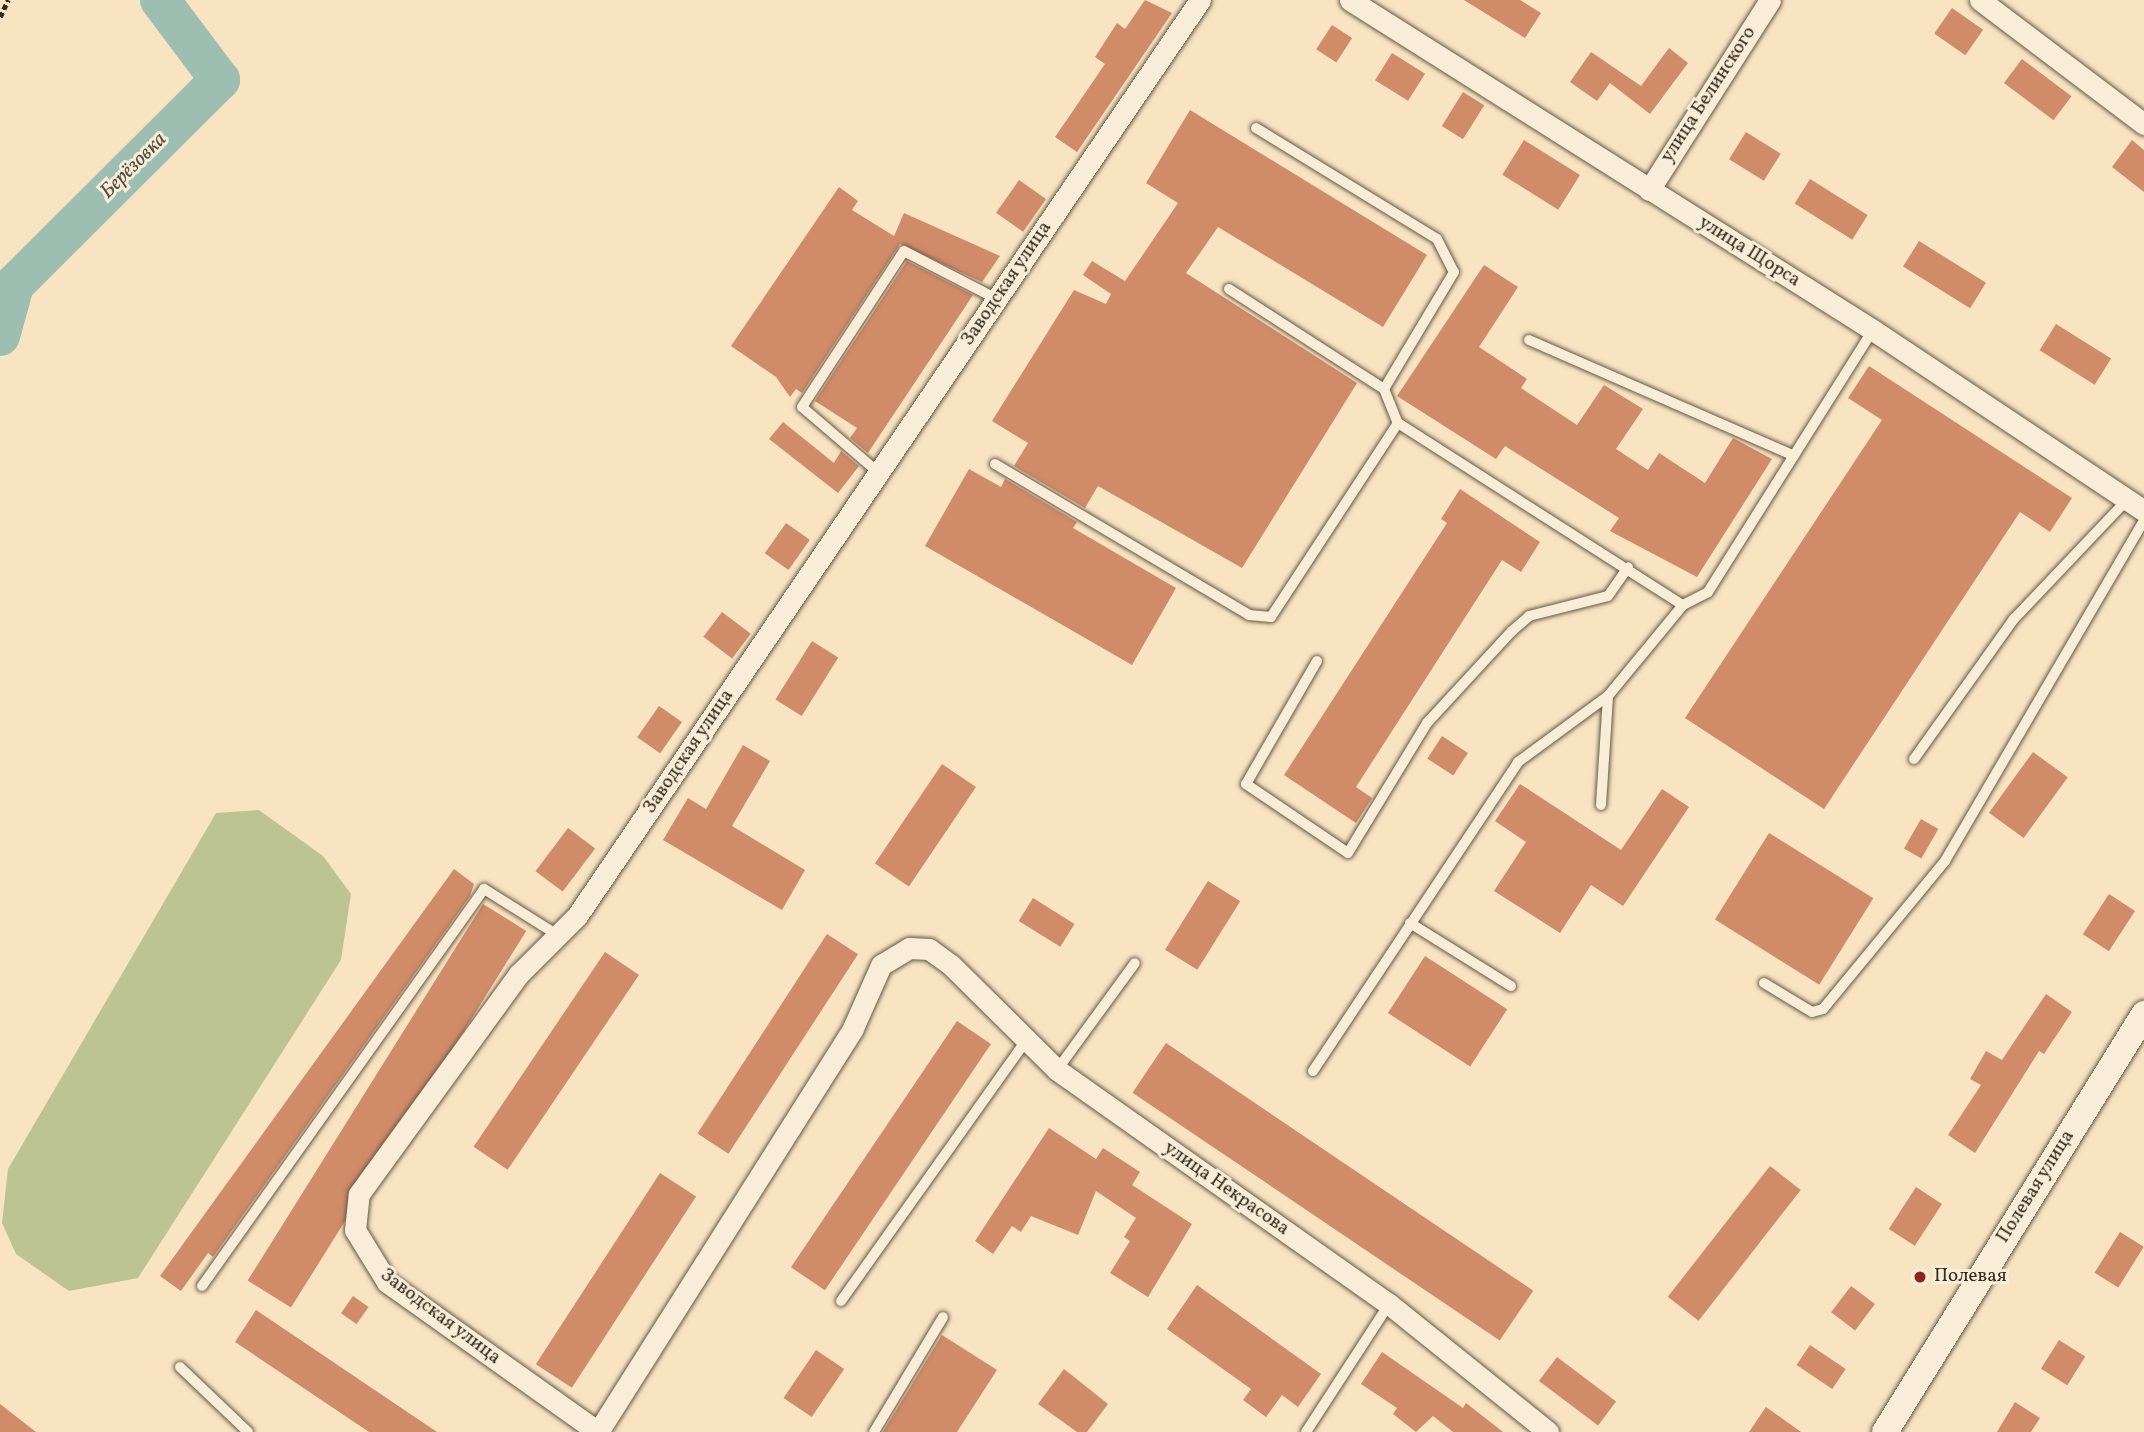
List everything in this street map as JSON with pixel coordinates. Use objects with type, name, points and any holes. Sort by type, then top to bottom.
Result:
[{"type":"street","name":"Заводская улица","points":[[909,948],[881,965],[853,1028],[598,1432],[387,1282],[355,1230],[359,1194],[556,934],[577,916],[1199,0]]},
{"type":"street","name":"улица Щорса","points":[[1350,0],[1873,330],[2135,505]]},
{"type":"street","name":"улица Белинского","points":[[1649,190],[1770,0]]},
{"type":"street","points":[[1980,0],[2144,124]]},
{"type":"street","name":"улица Некрасова","points":[[909,948],[929,949],[969,978],[1057,1070],[1389,1304],[1548,1432]]},
{"type":"street","name":"Полевая улица","points":[[1885,1432],[2144,1014]]},
{"type":"lane","points":[[1256,128],[1437,239],[1454,272],[1384,389]]},
{"type":"lane","points":[[879,473],[802,407],[904,250],[997,299]]},
{"type":"lane","points":[[1229,289],[1384,389],[1398,424],[1683,605]]},
{"type":"lane","points":[[1313,1071],[1518,762],[1608,696],[1683,605],[1708,593],[1873,330]]},
{"type":"lane","points":[[1529,340],[1794,456]]},
{"type":"lane","points":[[995,464],[1249,615],[1271,617],[1398,424]]},
{"type":"lane","points":[[1914,759],[2014,619],[2135,505]]},
{"type":"lane","points":[[1764,982],[1812,1012],[1823,1009],[1936,872],[2144,521]]},
{"type":"lane","points":[[1317,661],[1246,783],[1348,853],[1427,723],[1511,631],[1529,616],[1608,596],[1628,568]]},
{"type":"lane","points":[[1601,805],[1608,696]]},
{"type":"lane","points":[[202,1286],[484,889],[556,934]]},
{"type":"lane","points":[[1410,923],[1511,986]]},
{"type":"lane","points":[[1057,1070],[1135,963]]},
{"type":"lane","points":[[841,1301],[1027,1038]]},
{"type":"lane","points":[[1306,1432],[1389,1304]]},
{"type":"lane","points":[[874,1432],[943,1317]]},
{"type":"lane","points":[[180,1367],[248,1432]]},
{"type":"path","points":[[0,17],[8,0]]},
{"type":"green space","points":[[259,810],[323,856],[351,894],[341,960],[138,1278],[69,1291],[16,1254],[2,1223],[8,1169],[216,813]]},
{"type":"building","points":[[1145,0],[1172,13],[1077,152],[1055,137],[1105,64],[1095,57],[1117,23],[1125,29]]},
{"type":"building","points":[[1464,0],[1520,0],[1541,13],[1525,38]]},
{"type":"building","points":[[1952,8],[1983,30],[1965,55],[1934,33]]},
{"type":"building","points":[[1332,25],[1352,38],[1336,62],[1316,49]]},
{"type":"building","points":[[1669,48],[1688,63],[1650,114],[1610,83],[1597,101],[1570,82],[1591,52],[1641,86]]},
{"type":"building","points":[[1392,53],[1425,74],[1408,101],[1375,80]]},
{"type":"building","points":[[2022,59],[2072,96],[2053,120],[2004,83]]},
{"type":"building","points":[[1463,92],[1484,105],[1463,139],[1442,126]]},
{"type":"building","points":[[1190,110],[1427,255],[1383,327],[1218,227],[1186,273],[1357,383],[1242,568],[1098,486],[1085,508],[1014,466],[1028,443],[992,421],[1074,290],[1106,304],[1111,294],[1083,275],[1092,261],[1125,281],[1178,203],[1146,183]]},
{"type":"building","points":[[1746,132],[1781,154],[1764,181],[1729,159]]},
{"type":"building","points":[[1524,140],[1580,175],[1558,210],[1502,175]]},
{"type":"building","points":[[2132,140],[2144,150],[2144,192],[2112,167]]},
{"type":"building","points":[[1810,179],[1868,215],[1852,240],[1795,204]]},
{"type":"building","points":[[1019,180],[1046,199],[1023,232],[996,213]]},
{"type":"building","points":[[839,187],[858,201],[852,210],[894,236],[904,213],[1000,256],[982,282],[900,244],[802,393],[796,389],[790,397],[776,377],[731,346]]},
{"type":"building","points":[[1919,241],[1986,283],[1970,308],[1903,266]]},
{"type":"building","points":[[907,261],[973,295],[868,453],[850,438],[857,428],[815,401]]},
{"type":"building","points":[[1484,265],[1518,287],[1479,347],[1527,379],[1521,388],[1577,425],[1604,385],[1643,409],[1616,449],[1648,470],[1659,453],[1705,483],[1733,438],[1772,459],[1697,577],[1610,531],[1619,518],[1505,446],[1496,459],[1397,396]]},
{"type":"building","points":[[2056,324],[2111,358],[2095,385],[2040,350]]},
{"type":"building","points":[[1869,366],[2072,498],[2050,532],[2020,512],[1824,809],[1685,718],[1882,420],[1848,398]]},
{"type":"building","points":[[783,422],[834,463],[841,451],[859,466],[838,493],[769,439]]},
{"type":"building","points":[[969,469],[1001,487],[1005,479],[1077,522],[1073,528],[1176,588],[1132,665],[925,546]]},
{"type":"building","points":[[1460,489],[1540,542],[1521,572],[1502,560],[1356,787],[1372,798],[1356,823],[1284,775],[1447,523],[1441,519]]},
{"type":"building","points":[[786,523],[810,540],[789,570],[765,553]]},
{"type":"building","points":[[722,612],[751,634],[732,658],[703,637]]},
{"type":"building","points":[[812,641],[838,657],[802,716],[775,700]]},
{"type":"building","points":[[659,706],[682,722],[660,753],[637,737]]},
{"type":"building","points":[[1442,736],[1468,753],[1453,776],[1427,759]]},
{"type":"building","points":[[743,745],[770,761],[732,826],[805,870],[782,910],[663,840],[688,798],[706,809]]},
{"type":"building","points":[[2033,752],[2068,777],[2024,838],[1989,813]]},
{"type":"building","points":[[942,764],[976,787],[909,886],[875,863]]},
{"type":"building","points":[[1520,784],[1621,850],[1662,789],[1689,807],[1623,906],[1591,885],[1560,933],[1494,891],[1526,842],[1495,821]]},
{"type":"building","points":[[1921,819],[1938,829],[1921,858],[1904,848]]},
{"type":"building","points":[[568,828],[595,848],[563,892],[536,871]]},
{"type":"building","points":[[1769,833],[1873,898],[1819,985],[1715,920]]},
{"type":"building","points":[[454,869],[474,884],[470,896],[213,1257],[208,1253],[181,1291],[160,1276]]},
{"type":"building","points":[[1208,881],[1240,901],[1197,970],[1165,950]]},
{"type":"building","points":[[2109,894],[2135,911],[2109,951],[2083,934]]},
{"type":"building","points":[[1033,898],[1075,924],[1060,947],[1019,921]]},
{"type":"building","points":[[483,904],[526,931],[291,1308],[248,1281]]},
{"type":"building","points":[[827,934],[858,954],[728,1154],[697,1134]]},
{"type":"building","points":[[605,952],[639,975],[508,1170],[474,1147]]},
{"type":"building","points":[[1425,956],[1507,1009],[1470,1066],[1388,1013]]},
{"type":"building","points":[[2046,994],[2072,1012],[2044,1054],[2039,1051],[1975,1153],[1948,1135],[1981,1085],[1970,1079],[1986,1051],[2002,1060]]},
{"type":"building","points":[[957,1021],[991,1044],[825,1290],[791,1267]]},
{"type":"building","points":[[1166,1043],[1533,1291],[1500,1340],[1132,1093]]},
{"type":"building","points":[[1049,1128],[1096,1159],[1103,1148],[1140,1172],[1132,1185],[1192,1224],[1148,1297],[1110,1273],[1130,1241],[1124,1237],[1136,1218],[1096,1191],[1078,1235],[1031,1216],[1021,1232],[1012,1226],[993,1254],[975,1241]]},
{"type":"building","points":[[1770,1166],[1801,1190],[1699,1321],[1668,1297]]},
{"type":"building","points":[[660,1173],[696,1196],[572,1388],[536,1364]]},
{"type":"building","points":[[1916,1187],[1942,1204],[1915,1246],[1889,1229]]},
{"type":"building","points":[[2120,1232],[2144,1247],[2118,1288],[2095,1273]]},
{"type":"building","points":[[1197,1285],[1321,1374],[1298,1407],[1282,1395],[1266,1417],[1243,1400],[1251,1389],[1167,1329]]},
{"type":"building","points":[[1851,1286],[1875,1304],[1855,1330],[1831,1312]]},
{"type":"building","points":[[353,1296],[369,1307],[357,1324],[341,1313]]},
{"type":"building","points":[[256,1310],[437,1432],[369,1432],[235,1342]]},
{"type":"building","points":[[942,1335],[997,1370],[957,1432],[883,1432]]},
{"type":"building","points":[[2059,1340],[2085,1356],[2067,1385],[2041,1369]]},
{"type":"building","points":[[1810,1345],[1846,1369],[1832,1389],[1797,1365]]},
{"type":"building","points":[[816,1350],[844,1369],[812,1417],[784,1398]]},
{"type":"building","points":[[1382,1352],[1463,1408],[1466,1403],[1503,1432],[1453,1432],[1433,1416],[1416,1432],[1393,1414],[1397,1408],[1361,1384]]},
{"type":"building","points":[[1557,1357],[1616,1402],[1598,1425],[1539,1381]]},
{"type":"building","points":[[1064,1369],[1108,1404],[1087,1432],[1077,1432],[1038,1404]]},
{"type":"building","points":[[2015,1402],[2040,1418],[2031,1432],[1997,1432]]},
{"type":"building","points":[[0,1404],[36,1432],[0,1432]]},
{"type":"building","points":[[1766,1407],[1801,1432],[1749,1432]]},
{"type":"waterway","name":"Берёзовка","points":[[0,336],[14,285],[220,80],[160,0]]},
{"type":"place","name":"Полевая","points":[[1920,1277]]}]
